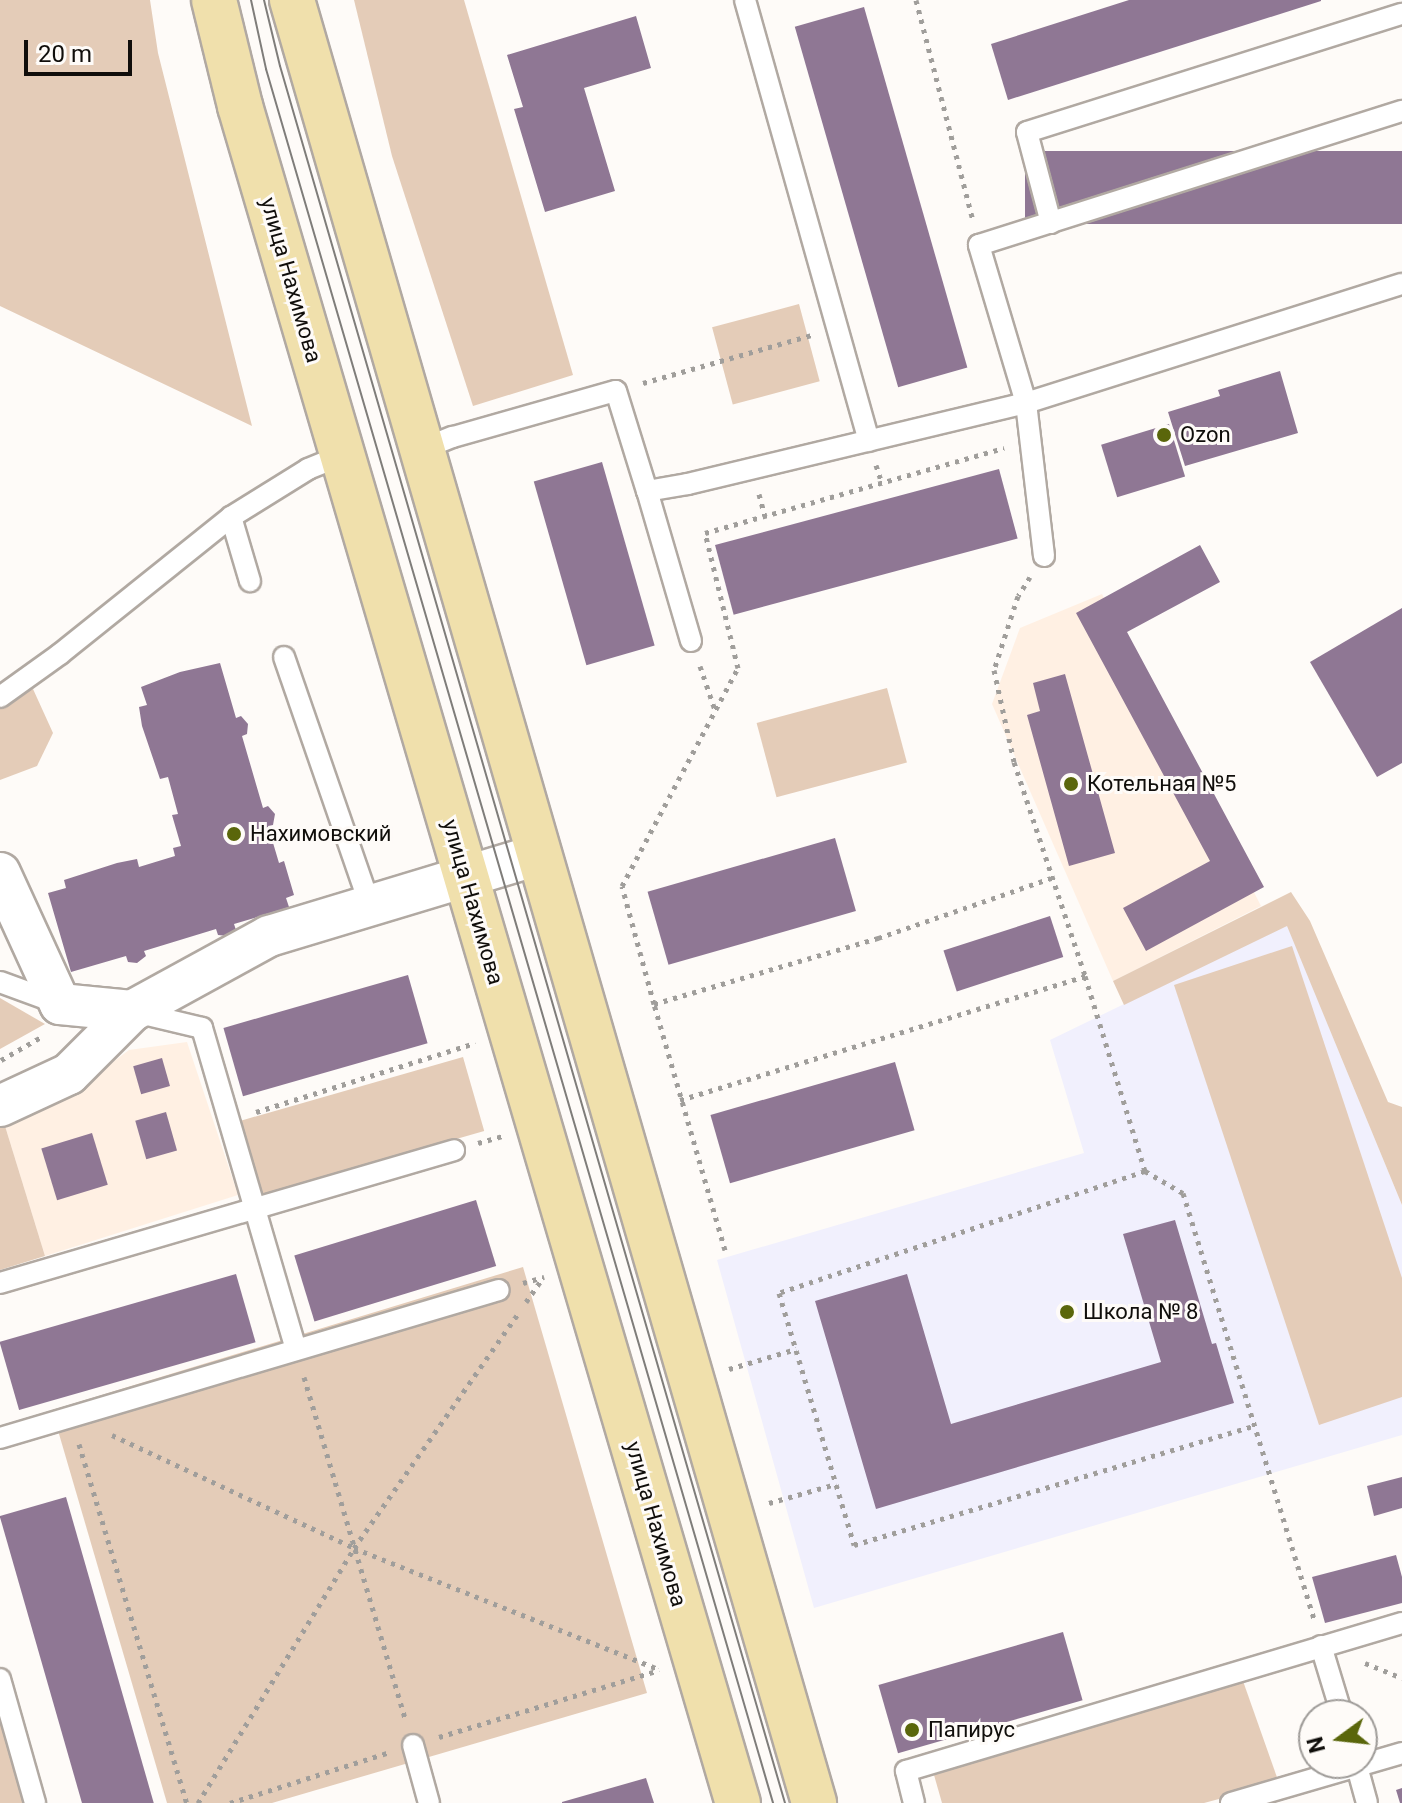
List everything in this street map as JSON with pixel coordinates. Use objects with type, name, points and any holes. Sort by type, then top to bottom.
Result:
[{"type":"main road","name":"улица Нахимова","points":[[214,0],[240,106],[738,1803]]},
{"type":"main road","points":[[292,0],[814,1803]]},
{"type":"street","points":[[0,1106],[69,1074],[132,1011],[269,936],[538,855]]},
{"type":"street","points":[[0,873],[60,1004],[132,1011]]},
{"type":"lane","points":[[745,0],[869,441]]},
{"type":"lane","points":[[1051,223],[1027,132],[1402,14]]},
{"type":"lane","points":[[1044,556],[1026,403],[979,245],[1402,111]]},
{"type":"lane","points":[[647,491],[688,484],[1026,403],[1402,284]]},
{"type":"lane","points":[[420,450],[453,437],[616,391],[691,641]]},
{"type":"lane","points":[[0,697],[231,517],[308,469],[342,455]]},
{"type":"lane","points":[[231,517],[250,581]]},
{"type":"lane","points":[[284,657],[370,905]]},
{"type":"lane","points":[[0,982],[60,1004]]},
{"type":"lane","points":[[132,1011],[202,1028],[296,1350]]},
{"type":"lane","points":[[0,1283],[454,1150]]},
{"type":"lane","points":[[0,1438],[499,1290]]},
{"type":"lane","points":[[914,1803],[906,1771],[1402,1623]]},
{"type":"lane","points":[[1321,1646],[1337,1699]]},
{"type":"lane","points":[[0,1679],[35,1803]]},
{"type":"lane","points":[[413,1745],[429,1803]]},
{"type":"lane","points":[[1378,1759],[1402,1753]]},
{"type":"lane","points":[[1231,1803],[1310,1779]]},
{"type":"lane","points":[[1360,1779],[1367,1803]]},
{"type":"path","points":[[916,0],[979,245]]},
{"type":"path","points":[[616,391],[838,328]]},
{"type":"path","points":[[725,1250],[680,1100],[622,886],[738,668],[705,533],[1030,440]]},
{"type":"path","points":[[1044,556],[1018,596],[994,670],[1014,762],[1145,1171],[1183,1193],[1321,1646]]},
{"type":"path","points":[[691,641],[715,711]]},
{"type":"path","points":[[654,1004],[878,938],[1051,878]]},
{"type":"path","points":[[680,1100],[1085,976]]},
{"type":"path","points":[[229,1120],[476,1043]]},
{"type":"path","points":[[1145,1171],[779,1293],[854,1545],[1254,1426]]},
{"type":"path","points":[[198,1803],[354,1548],[544,1277]]},
{"type":"path","points":[[725,1370],[796,1349]]},
{"type":"path","points":[[296,1350],[413,1745]]},
{"type":"path","points":[[71,1416],[354,1548],[660,1670],[230,1803]]},
{"type":"path","points":[[71,1416],[187,1803]]},
{"type":"path","points":[[764,1505],[836,1484]]},
{"type":"shaded area","points":[[0,0],[150,0],[158,53],[252,426],[0,306]]},
{"type":"shaded area","points":[[354,0],[464,0],[573,375],[473,406],[392,156]]},
{"type":"shaded area","points":[[799,304],[820,381],[733,405],[712,327]]},
{"type":"shaded area","points":[[1102,594],[1261,906],[1113,981],[992,704],[1020,628]]},
{"type":"shaded area","points":[[887,688],[907,762],[777,797],[757,723]]},
{"type":"shaded area","points":[[33,689],[53,733],[37,766],[0,780],[0,707],[17,693]]},
{"type":"shaded area","points":[[1291,892],[1310,921],[1388,1102],[1402,1107],[1402,1205],[1287,926],[1124,1005],[1113,981]]},
{"type":"shaded area","name":"Школа № 8","points":[[1287,925],[1402,1205],[1402,1435],[814,1608],[717,1260],[1084,1153],[1050,1040]]},
{"type":"shaded area","points":[[1292,946],[1402,1278],[1402,1397],[1319,1425],[1174,985]]},
{"type":"shaded area","points":[[0,998],[45,1024],[0,1049]]},
{"type":"shaded area","points":[[187,1042],[238,1195],[45,1256],[5,1126],[77,1089],[129,1050]]},
{"type":"shaded area","points":[[463,1057],[484,1131],[260,1195],[239,1121]]},
{"type":"shaded area","points":[[5,1126],[45,1256],[0,1270],[0,1128]]},
{"type":"shaded area","points":[[523,1267],[647,1693],[272,1803],[167,1803],[52,1410]]},
{"type":"shaded area","points":[[1243,1681],[1279,1783],[1204,1803],[942,1803],[934,1775]]},
{"type":"shaded area","points":[[0,1698],[28,1803],[0,1803]]},
{"type":"building","points":[[1129,0],[1321,1],[1008,100],[991,44]]},
{"type":"building","points":[[864,7],[967,367],[898,387],[795,27]]},
{"type":"building","points":[[636,16],[651,68],[584,88],[615,191],[545,212],[514,109],[523,107],[507,55]]},
{"type":"building","points":[[1025,151],[1402,151],[1402,224],[1025,224]]},
{"type":"building","points":[[1280,371],[1298,433],[1185,466],[1168,412],[1220,396],[1218,390]]},
{"type":"building","points":[[1169,424],[1185,477],[1117,497],[1101,445]]},
{"type":"building","points":[[602,462],[655,646],[586,665],[534,482]]},
{"type":"building","points":[[999,469],[1018,539],[734,615],[715,545]]},
{"type":"building","points":[[1200,545],[1220,582],[1127,632],[1264,887],[1146,951],[1123,908],[1210,861],[1076,613]]},
{"type":"building","points":[[1402,608],[1402,763],[1377,777],[1310,662]]},
{"type":"building","points":[[220,663],[236,718],[241,716],[248,724],[247,734],[242,736],[263,808],[268,806],[275,814],[273,825],[268,826],[279,863],[284,861],[294,895],[286,898],[291,913],[272,919],[271,913],[234,924],[236,930],[228,936],[218,935],[216,929],[144,951],[146,956],[137,963],[128,962],[126,956],[71,972],[48,893],[66,888],[64,880],[117,863],[137,859],[139,867],[175,856],[173,848],[181,846],[172,815],[178,814],[168,777],[160,779],[142,726],[139,707],[147,705],[141,687],[180,672]]},
{"type":"building","name":"Котельная №5","points":[[1065,674],[1115,853],[1069,866],[1027,715],[1040,711],[1033,683]]},
{"type":"building","points":[[835,838],[856,911],[669,965],[648,892]]},
{"type":"building","points":[[1050,916],[1063,957],[957,992],[943,951]]},
{"type":"building","points":[[408,975],[428,1043],[243,1096],[223,1028]]},
{"type":"building","points":[[162,1058],[170,1086],[141,1094],[133,1066]]},
{"type":"building","points":[[895,1062],[915,1130],[730,1183],[710,1115]]},
{"type":"building","points":[[166,1112],[177,1150],[146,1159],[135,1121]]},
{"type":"building","points":[[92,1133],[108,1185],[57,1200],[41,1148]]},
{"type":"building","points":[[476,1200],[496,1266],[314,1322],[294,1256]]},
{"type":"building","name":"Школа № 8","points":[[1175,1220],[1212,1344],[1216,1343],[1234,1403],[876,1509],[815,1301],[907,1274],[951,1424],[1161,1362],[1123,1234]]},
{"type":"building","points":[[236,1274],[256,1342],[19,1410],[0,1342]]},
{"type":"building","points":[[1402,1477],[1402,1508],[1374,1516],[1367,1486]]},
{"type":"building","points":[[66,1497],[154,1803],[82,1803],[0,1517]]},
{"type":"building","points":[[1396,1555],[1402,1577],[1402,1603],[1325,1623],[1312,1577]]},
{"type":"building","points":[[1063,1632],[1083,1700],[898,1753],[878,1685]]},
{"type":"building","points":[[646,1778],[654,1803],[562,1803],[562,1802]]},
{"type":"building","points":[[1402,1788],[1402,1803],[1400,1803],[1396,1790]]},
{"type":"tram line","points":[[251,0],[266,69],[773,1803]]},
{"type":"tram line","points":[[264,0],[280,66],[785,1803]]},
{"type":"place","name":"Ozon","points":[[1164,435]]},
{"type":"place","name":"Котельная №5","points":[[1071,784]]},
{"type":"place","name":"Нахимовский","points":[[234,834]]},
{"type":"place","name":"Школа № 8","points":[[1067,1312]]},
{"type":"place","name":"Папирус","points":[[912,1730]]}]
